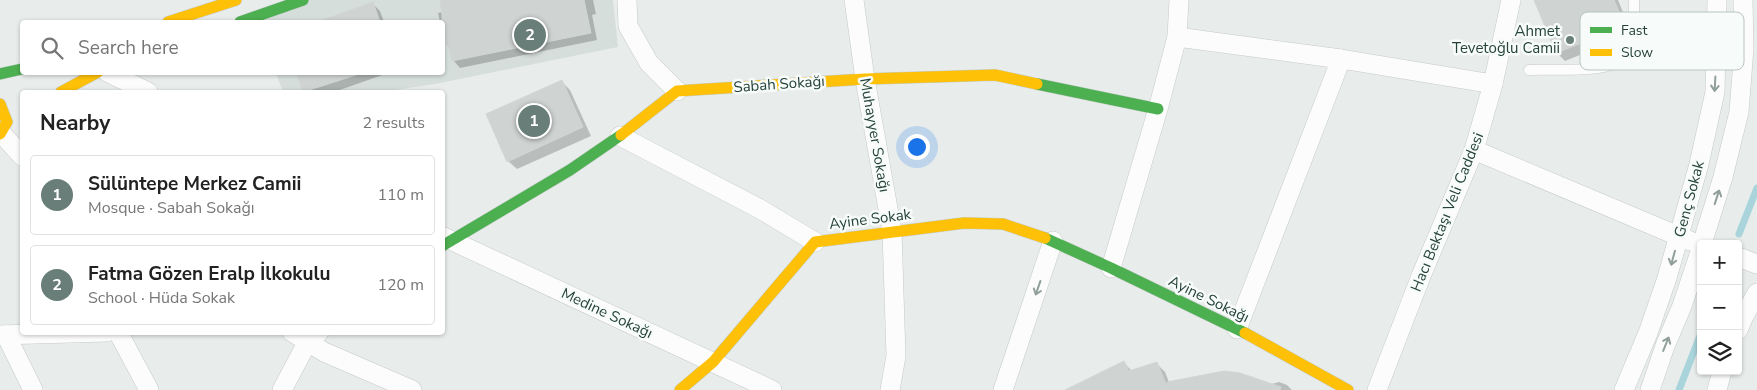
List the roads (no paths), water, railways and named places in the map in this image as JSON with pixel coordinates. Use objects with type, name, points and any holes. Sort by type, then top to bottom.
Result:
[{"type":"street","points":[[246,20],[303,0]]},
{"type":"street","points":[[446,241],[570,170],[620,136],[677,91],[649,63],[628,26],[627,0]]},
{"type":"street","name":"Muhayyer Sokağı","points":[[854,0],[892,231],[896,356],[890,390]]},
{"type":"street","points":[[1111,268],[1158,109],[1177,37],[1179,0]]},
{"type":"street","name":"Hacı Bektaşı Veli Caddesi","points":[[1377,390],[1421,276],[1474,150],[1493,84],[1511,0]]},
{"type":"street","points":[[174,20],[223,2]]},
{"type":"street","points":[[1177,37],[1341,59],[1493,84]]},
{"type":"street","points":[[1237,329],[1341,59]]},
{"type":"street","points":[[0,74],[20,69]]},
{"type":"street","name":"Genç Sokak","points":[[1624,390],[1668,278],[1699,164],[1715,92],[1715,70]]},
{"type":"street","name":"Genç Sokak","points":[[1703,240],[1723,177],[1739,112],[1742,70]]},
{"type":"street","points":[[65,90],[92,75]]},
{"type":"street","points":[[113,75],[144,90]]},
{"type":"street","name":"Sabah Sokağı","points":[[677,91],[866,79],[996,75],[1158,109]]},
{"type":"street","points":[[0,104],[4,111],[6,126],[20,152]]},
{"type":"street","points":[[620,136],[760,209],[815,242]]},
{"type":"street","points":[[1474,150],[1697,242]]},
{"type":"street","name":"Ayine Sokak","points":[[680,390],[713,362],[815,242],[964,223],[1003,224],[1053,241]]},
{"type":"street","name":"Medine Sokağı","points":[[446,241],[772,390]]},
{"type":"street","points":[[1003,390],[1053,241]]},
{"type":"street","name":"Ayine Sokağı","points":[[1053,241],[1237,329],[1348,390]]},
{"type":"street","points":[[1742,258],[1757,264]]},
{"type":"street","name":"Genç Sokak","points":[[1650,390],[1697,261]]},
{"type":"street","points":[[1742,321],[1757,293]]},
{"type":"street","points":[[20,335],[3,335],[33,390]]},
{"type":"street","points":[[120,335],[149,390]]},
{"type":"street","points":[[282,390],[306,336],[324,352],[412,390]]},
{"type":"street","points":[[1717,390],[1721,375]]},
{"type":"lane","points":[[1529,70],[1580,68]]},
{"type":"waterway","points":[[1739,234],[1757,188]]},
{"type":"waterway","points":[[1679,390],[1697,343]]},
{"type":"place","name":"Fatma Gözen Eralp İlkokulu","points":[[530,35]]},
{"type":"place","name":"Ahmet Tevetoğlu Camii","points":[[1570,40]]},
{"type":"place","name":"Sülüntepe Merkez Camii","points":[[534,121]]}]
